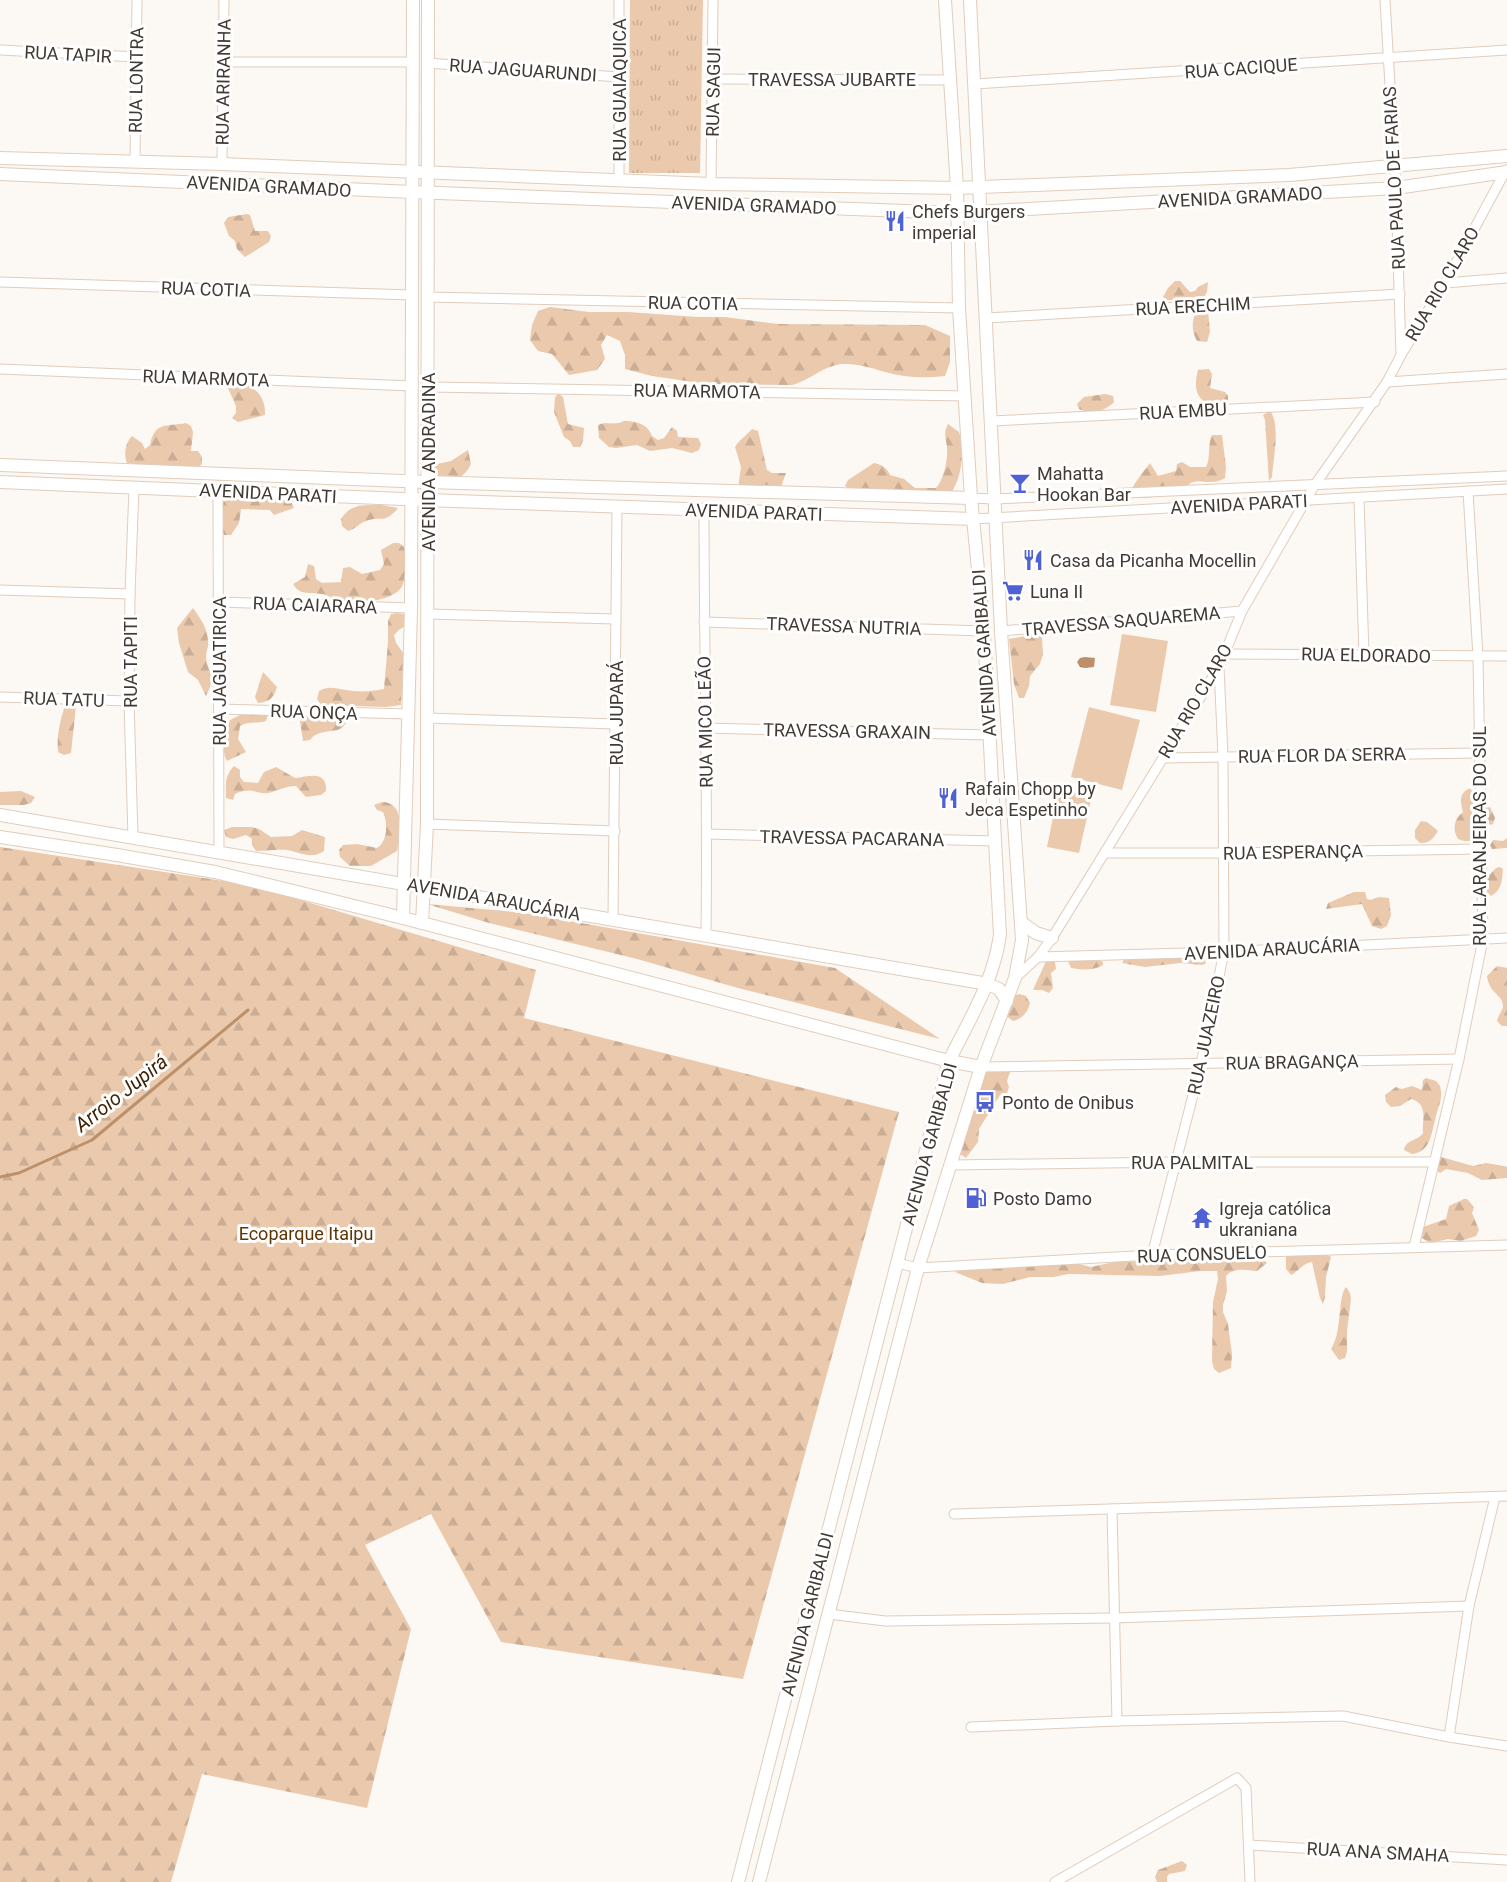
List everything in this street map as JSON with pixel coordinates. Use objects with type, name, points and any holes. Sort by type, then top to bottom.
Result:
[{"type":"street","name":"RUA LONTRA","points":[[135,160],[137,0]]},
{"type":"street","name":"RUA ARIRANHA","points":[[222,164],[224,0]]},
{"type":"street","name":"AVENIDA ANDRADINA","points":[[403,918],[411,608],[413,0]]},
{"type":"street","name":"AVENIDA ANDRADINA","points":[[422,923],[427,824],[428,0]]},
{"type":"street","name":"RUA GUAIAQUICA","points":[[619,0],[619,180]]},
{"type":"street","name":"RUA SAGUI","points":[[711,184],[714,79],[713,0]]},
{"type":"street","name":"AVENIDA GARIBALDI","points":[[738,1882],[949,1061],[988,984],[996,960],[1000,935],[984,631],[971,498],[959,308],[957,188],[945,0]]},
{"type":"street","name":"AVENIDA GARIBALDI","points":[[759,1882],[918,1268],[981,1067],[1007,1001],[1020,955],[1022,923],[1001,631],[970,0]]},
{"type":"street","name":"RUA PAULO DE FARIAS","points":[[1385,0],[1396,188],[1401,355]]},
{"type":"street","name":"RUA TAPIR","points":[[0,50],[137,57]]},
{"type":"street","name":"RUA CACIQUE","points":[[975,84],[1507,50]]},
{"type":"street","points":[[223,62],[413,62]]},
{"type":"street","name":"RUA JAGUARUNDI","points":[[427,63],[619,77]]},
{"type":"street","name":"TRAVESSA JUBARTE","points":[[714,79],[950,80]]},
{"type":"street","name":"AVENIDA GRAMADO","points":[[0,158],[135,160],[711,184],[957,188],[1289,176],[1507,156]]},
{"type":"street","name":"AVENIDA GRAMADO","points":[[0,174],[980,213],[1396,188],[1506,171]]},
{"type":"street","name":"RUA RIO CLARO","points":[[1015,978],[1038,957],[1052,938],[1219,667],[1242,611],[1314,486],[1375,402],[1445,283],[1506,171]]},
{"type":"street","points":[[1289,176],[1292,194]]},
{"type":"street","points":[[1156,182],[1158,201]]},
{"type":"street","points":[[1445,283],[1507,278]]},
{"type":"street","name":"RUA COTIA","points":[[0,282],[412,295]]},
{"type":"street","name":"RUA ERECHIM","points":[[986,318],[1400,294]]},
{"type":"street","name":"RUA COTIA","points":[[427,297],[959,308]]},
{"type":"street","name":"RUA MARMOTA","points":[[0,369],[412,386]]},
{"type":"street","points":[[1387,382],[1507,374]]},
{"type":"street","name":"RUA MARMOTA","points":[[428,387],[965,396]]},
{"type":"street","name":"RUA EMBU","points":[[992,421],[1375,402]]},
{"type":"street","name":"AVENIDA PARATI","points":[[0,465],[427,482],[994,499],[1507,476]]},
{"type":"street","name":"AVENIDA PARATI","points":[[0,482],[412,500],[974,519],[1507,489]]},
{"type":"street","name":"RUA TAPITI","points":[[133,837],[129,701],[134,487]]},
{"type":"street","name":"RUA JAGUATIRICA","points":[[218,490],[219,851]]},
{"type":"street","name":"RUA LARANJEIRAS DO SUL","points":[[1414,1247],[1459,1059],[1483,939],[1478,657],[1468,491]]},
{"type":"street","points":[[1359,499],[1364,655]]},
{"type":"street","name":"RUA JUPARÁ","points":[[613,920],[617,507]]},
{"type":"street","name":"RUA MICO LEÃO","points":[[705,510],[706,934]]},
{"type":"street","points":[[0,590],[130,594]]},
{"type":"street","name":"RUA CAIARARA","points":[[219,602],[411,608]]},
{"type":"street","name":"TRAVESSA SAQUAREMA","points":[[1001,631],[1242,611]]},
{"type":"street","points":[[428,614],[616,619]]},
{"type":"street","name":"TRAVESSA NUTRIA","points":[[704,622],[984,631]]},
{"type":"street","name":"RUA ELDORADO","points":[[1225,654],[1507,656]]},
{"type":"street","name":"RUA JUAZEIRO","points":[[1152,1255],[1201,1064],[1224,952],[1223,756],[1219,667]]},
{"type":"street","name":"RUA TATU","points":[[0,697],[129,701]]},
{"type":"street","name":"RUA ONÇA","points":[[219,709],[409,714]]},
{"type":"street","points":[[427,718],[615,724]]},
{"type":"street","name":"TRAVESSA GRAXAIN","points":[[705,728],[990,735]]},
{"type":"street","name":"RUA FLOR DA SERRA","points":[[1163,758],[1480,753]]},
{"type":"street","name":"AVENIDA ARAUCÁRIA","points":[[0,815],[988,984]]},
{"type":"street","points":[[427,824],[615,831]]},
{"type":"street","name":"TRAVESSA PACARANA","points":[[707,834],[996,842]]},
{"type":"street","name":"AVENIDA ARAUCÁRIA","points":[[0,837],[215,872],[403,918],[949,1061],[981,1067]]},
{"type":"street","name":"RUA ESPERANÇA","points":[[1105,853],[1481,849]]},
{"type":"street","points":[[1022,923],[1036,933],[1052,938]]},
{"type":"street","name":"AVENIDA ARAUCÁRIA","points":[[1038,957],[1224,952],[1507,938]]},
{"type":"street","points":[[988,984],[999,989],[1007,1001]]},
{"type":"street","name":"RUA BRAGANÇA","points":[[981,1067],[1459,1059]]},
{"type":"street","name":"RUA PALMITAL","points":[[951,1165],[1434,1162]]},
{"type":"street","name":"RUA CONSUELO","points":[[897,1263],[918,1268],[1152,1255],[1507,1245]]},
{"type":"street","points":[[954,1514],[1507,1496]]},
{"type":"street","points":[[1449,1737],[1469,1606],[1495,1497]]},
{"type":"street","points":[[1112,1509],[1117,1721]]},
{"type":"street","points":[[832,1517],[851,1522]]},
{"type":"street","points":[[829,1614],[885,1621],[1114,1618],[1469,1606]]},
{"type":"street","points":[[970,1727],[1343,1716],[1507,1746]]},
{"type":"street","points":[[1056,1882],[1237,1778],[1246,1788],[1250,1882]]},
{"type":"street","name":"RUA ANA SMAHA","points":[[1249,1845],[1507,1860]]},
{"type":"green space","points":[[630,0],[703,0],[700,173],[629,173]]},
{"type":"green space","points":[[250,215],[255,231],[268,231],[271,236],[269,242],[245,257],[237,249],[224,223],[228,217]]},
{"type":"green space","points":[[1175,281],[1180,281],[1190,292],[1208,282],[1207,292],[1204,297],[1194,300],[1167,300],[1163,297]]},
{"type":"green space","points":[[550,307],[589,312],[725,317],[778,324],[925,325],[950,336],[950,362],[945,376],[938,377],[903,376],[861,365],[843,364],[830,367],[792,385],[707,384],[652,376],[625,369],[625,355],[620,341],[607,335],[601,345],[605,359],[597,370],[569,375],[552,354],[538,351],[530,340],[532,325],[538,311]]},
{"type":"green space","points":[[1199,308],[1208,311],[1210,332],[1207,342],[1197,341],[1194,333],[1193,320]]},
{"type":"green space","points":[[1209,369],[1212,374],[1210,388],[1225,392],[1228,401],[1205,402],[1198,393],[1196,379],[1198,370]]},
{"type":"green space","points":[[236,381],[258,392],[265,408],[265,415],[238,422],[232,418],[236,413],[236,406],[227,386],[230,382]]},
{"type":"green space","points":[[558,393],[563,397],[568,424],[584,428],[580,447],[573,447],[564,437],[554,412],[555,398]]},
{"type":"green space","points":[[1105,394],[1113,396],[1114,402],[1107,408],[1093,412],[1079,409],[1077,404],[1084,397]]},
{"type":"green space","points":[[1270,411],[1276,433],[1272,477],[1269,481],[1263,415]]},
{"type":"green space","points":[[624,421],[645,426],[658,440],[664,438],[672,427],[677,431],[678,437],[698,438],[701,444],[699,450],[692,453],[672,448],[650,451],[637,445],[616,448],[609,447],[599,438],[598,425]]},
{"type":"green space","points":[[186,423],[191,426],[193,432],[191,451],[198,451],[202,457],[202,464],[196,469],[129,467],[125,451],[132,436],[142,443],[145,449],[150,445],[158,429],[167,425]]},
{"type":"green space","points":[[948,424],[959,432],[962,448],[957,482],[949,496],[851,490],[845,486],[848,480],[874,463],[888,470],[890,475],[904,479],[915,488],[936,488],[946,463],[945,433]]},
{"type":"green space","points":[[752,429],[758,431],[767,470],[772,473],[786,473],[781,487],[738,488],[741,467],[735,447]]},
{"type":"green space","points":[[1212,435],[1222,435],[1225,478],[1216,482],[1196,481],[1158,497],[1143,498],[1130,494],[1150,463],[1158,476],[1176,471],[1177,464],[1182,462],[1190,467],[1206,467]]},
{"type":"green space","points":[[468,450],[471,464],[464,474],[455,479],[432,476],[432,469],[437,464],[451,461]]},
{"type":"green space","points":[[288,496],[294,508],[274,515],[270,510],[241,509],[239,523],[231,535],[224,535],[221,523],[223,502],[235,497]]},
{"type":"green space","points":[[364,505],[398,508],[386,518],[371,519],[348,531],[342,526],[341,519],[349,510]]},
{"type":"green space","points":[[393,543],[399,543],[404,547],[405,575],[400,590],[386,598],[367,602],[343,602],[325,595],[302,592],[293,584],[305,577],[308,564],[314,566],[316,579],[322,583],[341,582],[343,568],[350,567],[362,574],[380,570],[384,564],[381,550]]},
{"type":"green space","points":[[193,608],[204,624],[208,637],[206,656],[212,678],[206,696],[198,680],[188,672],[179,643],[177,628]]},
{"type":"green space","points":[[391,614],[407,615],[405,626],[394,635],[396,643],[404,654],[401,705],[386,707],[321,705],[317,699],[319,691],[323,689],[372,691],[384,689],[388,621]]},
{"type":"green space","points":[[1038,634],[1042,637],[1043,654],[1040,664],[1030,676],[1024,698],[1019,698],[1014,684],[1009,639]]},
{"type":"green space","points":[[1122,634],[1168,641],[1156,712],[1110,705]]},
{"type":"green space","points":[[263,672],[277,687],[271,698],[258,703],[255,697]]},
{"type":"green space","points":[[71,702],[76,706],[71,753],[64,755],[58,752],[58,733],[66,703]]},
{"type":"green space","points":[[1089,707],[1140,720],[1122,790],[1071,777]]},
{"type":"green space","points":[[242,714],[268,714],[266,721],[240,726],[238,739],[246,752],[227,761],[224,746],[230,720]]},
{"type":"green space","points":[[304,716],[348,716],[342,728],[320,733],[310,740],[303,741],[300,721]]},
{"type":"green space","points":[[234,766],[240,770],[240,777],[244,782],[258,783],[264,772],[276,767],[295,778],[321,777],[326,784],[326,791],[321,795],[306,797],[296,786],[292,786],[268,793],[241,792],[235,794],[233,800],[226,798],[226,785],[227,777]]},
{"type":"green space","points":[[1059,788],[1092,795],[1079,853],[1047,847]]},
{"type":"green space","points":[[1468,789],[1471,789],[1474,797],[1471,810],[1476,825],[1475,841],[1458,839],[1455,832],[1456,821],[1463,812],[1461,797]]},
{"type":"green space","points":[[21,791],[35,797],[31,803],[0,805],[0,792]]},
{"type":"green space","points":[[382,802],[390,803],[398,813],[400,828],[397,851],[371,866],[350,866],[340,857],[339,850],[343,845],[357,844],[377,848],[383,841],[386,832],[385,816],[374,805]]},
{"type":"green space","points":[[1490,807],[1495,818],[1493,824],[1490,825],[1484,815],[1486,808]]},
{"type":"green space","points":[[1421,821],[1427,822],[1438,831],[1431,840],[1420,843],[1415,838],[1415,830]]},
{"type":"green space","points":[[232,827],[252,827],[271,837],[292,836],[302,830],[325,837],[324,851],[310,855],[286,850],[256,851],[252,845],[252,839],[246,835],[233,839],[226,837],[224,830]]},
{"type":"green space","points":[[1507,838],[1507,848],[1492,849],[1490,845],[1493,840],[1503,841]]},
{"type":"green space","name":"Ecoparque Itaipu","points":[[0,847],[250,885],[536,970],[524,1018],[899,1112],[743,1679],[501,1642],[431,1514],[365,1545],[411,1629],[367,1808],[202,1774],[171,1882],[0,1882]]},
{"type":"green space","points":[[1500,867],[1503,869],[1501,884],[1491,896],[1486,891],[1486,878]]},
{"type":"green space","points":[[1354,892],[1365,892],[1367,899],[1370,900],[1379,897],[1389,898],[1391,915],[1387,926],[1381,929],[1372,926],[1362,904],[1326,909],[1328,903]]},
{"type":"green space","points":[[427,904],[525,913],[835,968],[940,1039],[738,988],[637,959],[489,923]]},
{"type":"green space","points":[[1125,958],[1201,958],[1205,959],[1206,963],[1145,967],[1122,963]]},
{"type":"green space","points":[[1047,959],[1055,962],[1056,969],[1051,973],[1053,988],[1049,993],[1033,990]]},
{"type":"green space","points":[[1067,959],[1096,959],[1103,962],[1103,965],[1091,969],[1075,969],[1071,968]]},
{"type":"green space","points":[[1497,966],[1507,968],[1507,1026],[1502,1026],[1497,1021],[1503,1003],[1490,987],[1487,976]]},
{"type":"green space","points":[[1019,994],[1026,996],[1030,1003],[1024,1015],[1013,1021],[1005,1015],[1013,996]]},
{"type":"green space","points":[[986,1069],[1011,1069],[1007,1081],[1009,1087],[1007,1093],[1000,1095],[979,1129],[978,1142],[966,1158],[960,1154],[958,1148]]},
{"type":"green space","points":[[1426,1078],[1436,1081],[1440,1086],[1441,1099],[1429,1142],[1423,1150],[1412,1154],[1404,1150],[1407,1144],[1423,1133],[1422,1109],[1417,1101],[1411,1099],[1400,1106],[1391,1107],[1386,1102],[1385,1095],[1396,1087],[1402,1089],[1412,1086],[1422,1090],[1423,1080]]},
{"type":"green space","points":[[1441,1157],[1473,1166],[1486,1163],[1504,1166],[1507,1167],[1507,1178],[1482,1180],[1468,1173],[1446,1169],[1440,1173],[1435,1169]]},
{"type":"green space","points":[[1467,1199],[1474,1207],[1472,1213],[1479,1230],[1476,1236],[1461,1241],[1448,1239],[1430,1243],[1422,1238],[1423,1227],[1446,1219],[1449,1206]]},
{"type":"green space","points":[[1297,1253],[1325,1253],[1331,1257],[1323,1304],[1312,1262],[1291,1275],[1286,1269],[1286,1256]]},
{"type":"green space","points":[[1199,1256],[1262,1258],[1267,1263],[1257,1271],[1236,1270],[1226,1276],[1227,1291],[1223,1312],[1228,1324],[1232,1354],[1231,1368],[1219,1373],[1214,1369],[1212,1361],[1213,1302],[1218,1279],[1217,1271],[1160,1276],[1069,1274],[1030,1277],[1003,1284],[982,1283],[955,1272],[965,1268],[1071,1262],[1091,1267],[1114,1262],[1183,1260]]},
{"type":"green space","points":[[1346,1287],[1351,1299],[1347,1352],[1345,1358],[1339,1360],[1331,1349],[1335,1342],[1343,1292]]},
{"type":"green space","points":[[1182,1861],[1187,1865],[1185,1871],[1169,1874],[1167,1882],[1157,1882],[1155,1877],[1158,1870]]},
{"type":"water","points":[[1080,658],[1095,658],[1094,667],[1080,667],[1077,662]]},
{"type":"waterway","name":"Arroio Jupirá","points":[[0,1177],[19,1173],[92,1140],[248,1010]]},
{"type":"place","name":"Chefs Burgers imperial","points":[[895,221]]},
{"type":"place","name":"Mahatta Hookan Bar","points":[[1020,483]]},
{"type":"place","name":"Casa da Picanha Mocellin","points":[[1033,560]]},
{"type":"place","name":"Luna II","points":[[1013,591]]},
{"type":"place","name":"Rafain Chopp by Jeca Espetinho","points":[[948,798]]},
{"type":"place","name":"Ponto de Onibus","points":[[985,1102]]},
{"type":"place","name":"Posto Damo","points":[[976,1198]]},
{"type":"place","name":"Igreja católica ukraniana","points":[[1202,1218]]}]
